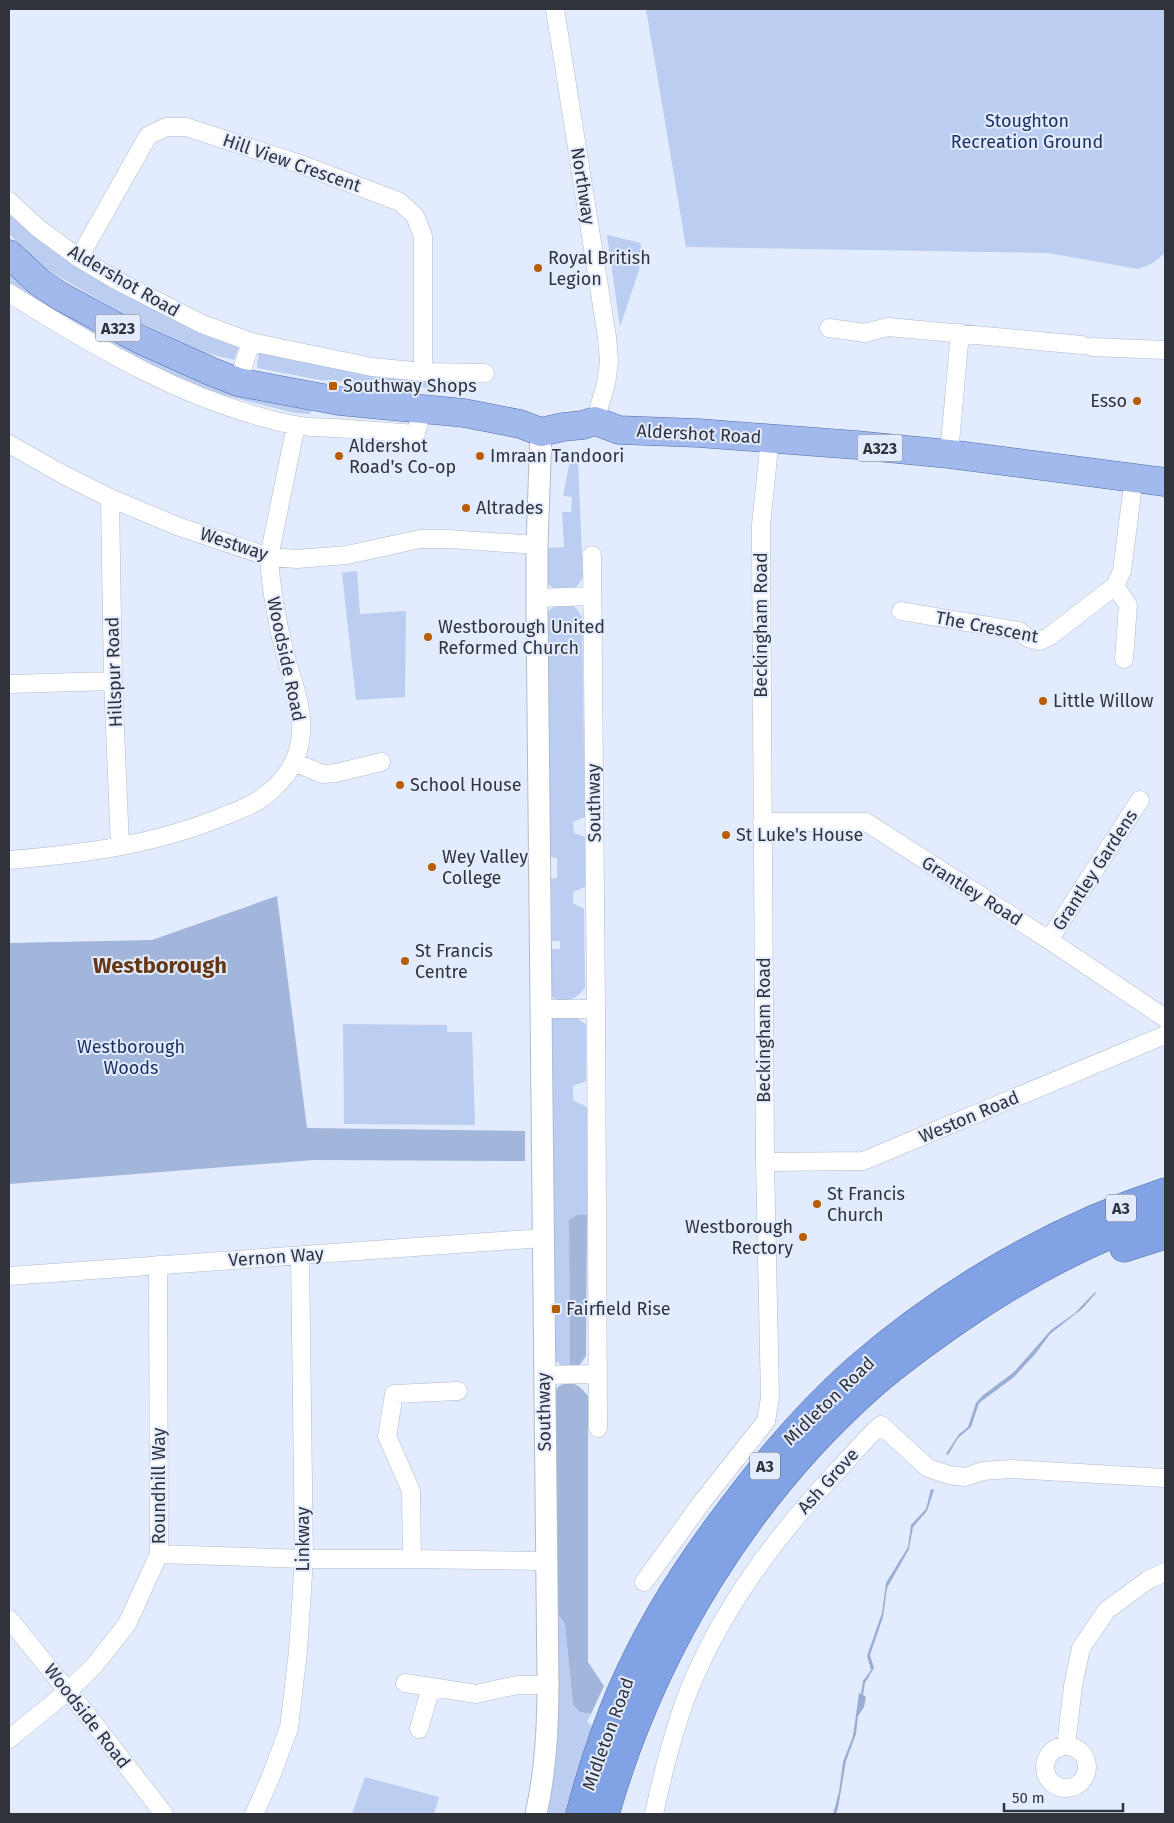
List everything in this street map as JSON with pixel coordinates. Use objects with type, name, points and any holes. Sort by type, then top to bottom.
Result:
[{"type":"highway","points":[[1077,1226],[1165,1178]]},
{"type":"highway","name":"Midleton Road","points":[[580,1814],[609,1721],[643,1647],[674,1591],[734,1504],[802,1424],[857,1369],[907,1330],[958,1294],[999,1268],[1077,1226],[1165,1192]]},
{"type":"highway","name":"Midleton Road","points":[[604,1814],[632,1729],[683,1622],[727,1551],[770,1493],[829,1427],[872,1385],[930,1339],[985,1301],[1051,1263],[1120,1231],[1165,1214]]},
{"type":"highway","points":[[930,1339],[1094,1259],[1165,1235]]},
{"type":"main road","name":"A323","points":[[9,254],[39,282],[113,325],[188,362],[238,382],[339,401],[464,413],[520,424],[542,432]]},
{"type":"main road","points":[[542,432],[595,421]]},
{"type":"main road","name":"Aldershot Road","points":[[595,421],[619,430],[770,438],[949,454],[1165,482]]},
{"type":"street","name":"Northway","points":[[555,9],[607,336],[609,362],[606,384],[595,421]]},
{"type":"street","name":"Hill View Crescent","points":[[79,258],[148,136],[166,127],[186,127],[300,164],[400,202],[415,216],[423,236],[423,372]]},
{"type":"street","name":"Aldershot Road","points":[[9,200],[38,228],[79,258],[116,280],[202,324],[251,342],[372,367],[423,372],[485,373]]},
{"type":"street","points":[[9,293],[62,326],[137,368],[200,397],[296,426],[416,434],[422,409]]},
{"type":"street","points":[[829,328],[865,333],[888,327],[1087,346],[1165,350]]},
{"type":"street","points":[[949,454],[960,333]]},
{"type":"street","points":[[238,382],[251,342]]},
{"type":"street","name":"Woodside Road","points":[[9,860],[68,855],[120,846],[187,830],[256,802],[276,786],[294,762],[299,748],[301,712],[275,608],[270,578],[270,557],[296,426]]},
{"type":"street","name":"Southway","points":[[536,1814],[542,1788],[547,1749],[548,1685],[537,598],[537,545],[542,432]]},
{"type":"street","name":"Beckingham Road","points":[[644,1582],[702,1502],[766,1421],[770,1398],[765,1162],[761,525],[770,438]]},
{"type":"street","name":"Westway","points":[[9,444],[110,498],[177,526],[270,557],[296,559],[347,555],[420,538],[449,538],[537,545]]},
{"type":"street","points":[[1124,660],[1128,604],[1115,586],[1122,571],[1134,477]]},
{"type":"street","name":"Hillspur Road","points":[[110,498],[113,681],[120,846]]},
{"type":"street","name":"Southway","points":[[592,555],[598,1428]]},
{"type":"street","name":"The Crescent","points":[[901,611],[1019,631],[1028,638],[1040,641],[1115,586]]},
{"type":"street","points":[[537,598],[592,596]]},
{"type":"street","points":[[9,684],[113,681]]},
{"type":"street","points":[[294,762],[322,774],[336,773],[381,762]]},
{"type":"street","name":"Grantley Gardens","points":[[1049,940],[1140,800]]},
{"type":"street","name":"Grantley Road","points":[[762,822],[866,822],[1049,940],[1165,1018]]},
{"type":"street","points":[[542,1009],[596,1009]]},
{"type":"street","name":"Weston Road","points":[[765,1162],[863,1161],[1165,1035]]},
{"type":"street","name":"Vernon Way","points":[[9,1276],[543,1238]]},
{"type":"street","name":"Linkway","points":[[254,1814],[289,1728],[293,1700],[304,1560],[300,1256]]},
{"type":"street","name":"Roundhill Way","points":[[9,1739],[68,1691],[94,1666],[127,1624],[159,1554],[158,1265]]},
{"type":"street","points":[[544,1375],[597,1374]]},
{"type":"street","points":[[412,1559],[411,1490],[387,1436],[394,1394],[458,1391]]},
{"type":"street","name":"Ash Grove","points":[[654,1814],[668,1754],[690,1690],[729,1610],[770,1548],[824,1485],[881,1424],[928,1468],[949,1475],[965,1477],[983,1470],[1011,1469],[1165,1478]]},
{"type":"street","points":[[159,1554],[304,1560],[546,1561]]},
{"type":"street","points":[[1066,1746],[1073,1686],[1081,1648],[1107,1610],[1148,1580],[1165,1572]]},
{"type":"street","name":"Woodside Road","points":[[9,1619],[164,1814]]},
{"type":"street","points":[[405,1683],[476,1694],[516,1685],[548,1685]]},
{"type":"street","points":[[419,1729],[431,1687]]},
{"type":"green space","name":"Stoughton Recreation Ground","points":[[646,9],[1165,9],[1165,253],[1153,263],[1139,269],[1048,253],[686,247]]},
{"type":"green space","points":[[9,208],[239,346],[234,360],[205,353],[132,319],[34,262],[9,233]]},
{"type":"green space","points":[[607,235],[641,243],[639,270],[620,327]]},
{"type":"green space","points":[[9,264],[287,398],[310,410],[311,414],[295,413],[219,394],[163,372],[103,342],[9,282]]},
{"type":"green space","points":[[259,348],[431,379],[432,388],[320,380],[257,368]]},
{"type":"green space","points":[[570,460],[578,460],[583,577],[576,587],[562,591],[553,588],[545,576],[546,548],[564,547],[562,512],[571,512],[572,497],[563,496]]},
{"type":"green space","points":[[357,571],[360,614],[406,611],[405,697],[356,700],[342,573]]},
{"type":"green space","points":[[569,603],[577,609],[582,617],[585,817],[573,822],[574,833],[585,837],[585,887],[573,892],[573,903],[584,909],[585,988],[573,998],[557,1001],[552,996],[552,949],[560,949],[560,941],[552,941],[551,879],[557,878],[557,858],[551,857],[547,848],[546,617],[554,606]]},
{"type":"green space","name":"Westborough Woods","points":[[277,896],[307,1128],[525,1131],[525,1161],[314,1160],[9,1184],[9,943],[152,940]]},
{"type":"green space","points":[[551,1018],[577,1018],[586,1025],[586,1081],[573,1086],[573,1100],[587,1107],[587,1215],[577,1215],[569,1220],[570,1369],[565,1369],[554,1359]]},
{"type":"green space","points":[[343,1024],[447,1025],[447,1032],[472,1032],[475,1125],[344,1124]]},
{"type":"green space","points":[[577,1215],[587,1215],[586,1356],[578,1366],[570,1369],[569,1220]]},
{"type":"green space","points":[[566,1383],[578,1386],[588,1396],[588,1662],[604,1686],[591,1714],[580,1712],[573,1705],[565,1624],[558,1614],[554,1392],[559,1386]]},
{"type":"green space","points":[[558,1614],[565,1624],[573,1705],[580,1712],[591,1714],[587,1722],[596,1728],[568,1814],[546,1814],[556,1755]]},
{"type":"green space","points":[[365,1777],[439,1797],[434,1814],[352,1814]]},
{"type":"shaded area","points":[[1095,1292],[1083,1308],[1050,1334],[1014,1377],[979,1403],[971,1427],[958,1438],[948,1455],[946,1454],[959,1434],[968,1427],[976,1403],[982,1396],[1014,1372],[1051,1330],[1075,1313]]},
{"type":"shaded area","points":[[931,1489],[934,1490],[927,1511],[913,1527],[909,1549],[887,1588],[883,1617],[870,1655],[874,1668],[865,1683],[863,1695],[866,1697],[864,1707],[858,1716],[856,1734],[846,1761],[838,1808],[836,1814],[833,1814],[839,1792],[843,1762],[853,1736],[859,1693],[861,1694],[863,1681],[871,1670],[867,1656],[882,1613],[886,1583],[908,1547],[911,1525],[926,1509]]},
{"type":"place","name":"Royal British Legion","points":[[538,268]]},
{"type":"place","name":"Southway Shops","points":[[333,386]]},
{"type":"place","name":"Esso","points":[[1137,401]]},
{"type":"place","name":"Aldershot Road's Co-op","points":[[339,456]]},
{"type":"place","name":"Imraan Tandoori","points":[[480,456]]},
{"type":"place","name":"Altrades","points":[[466,508]]},
{"type":"place","name":"Westborough United Reformed Church","points":[[428,637]]},
{"type":"place","name":"Little Willow","points":[[1043,701]]},
{"type":"place","name":"School House","points":[[400,785]]},
{"type":"place","name":"St Luke's House","points":[[726,835]]},
{"type":"place","name":"Wey Valley College","points":[[432,867]]},
{"type":"place","name":"St Francis Centre","points":[[405,961]]},
{"type":"place","name":"St Francis Church","points":[[817,1204]]},
{"type":"place","name":"Westborough Rectory","points":[[803,1237]]},
{"type":"place","name":"Fairfield Rise","points":[[556,1309]]},
{"type":"district","name":"Westborough","points":[[160,965]]}]
